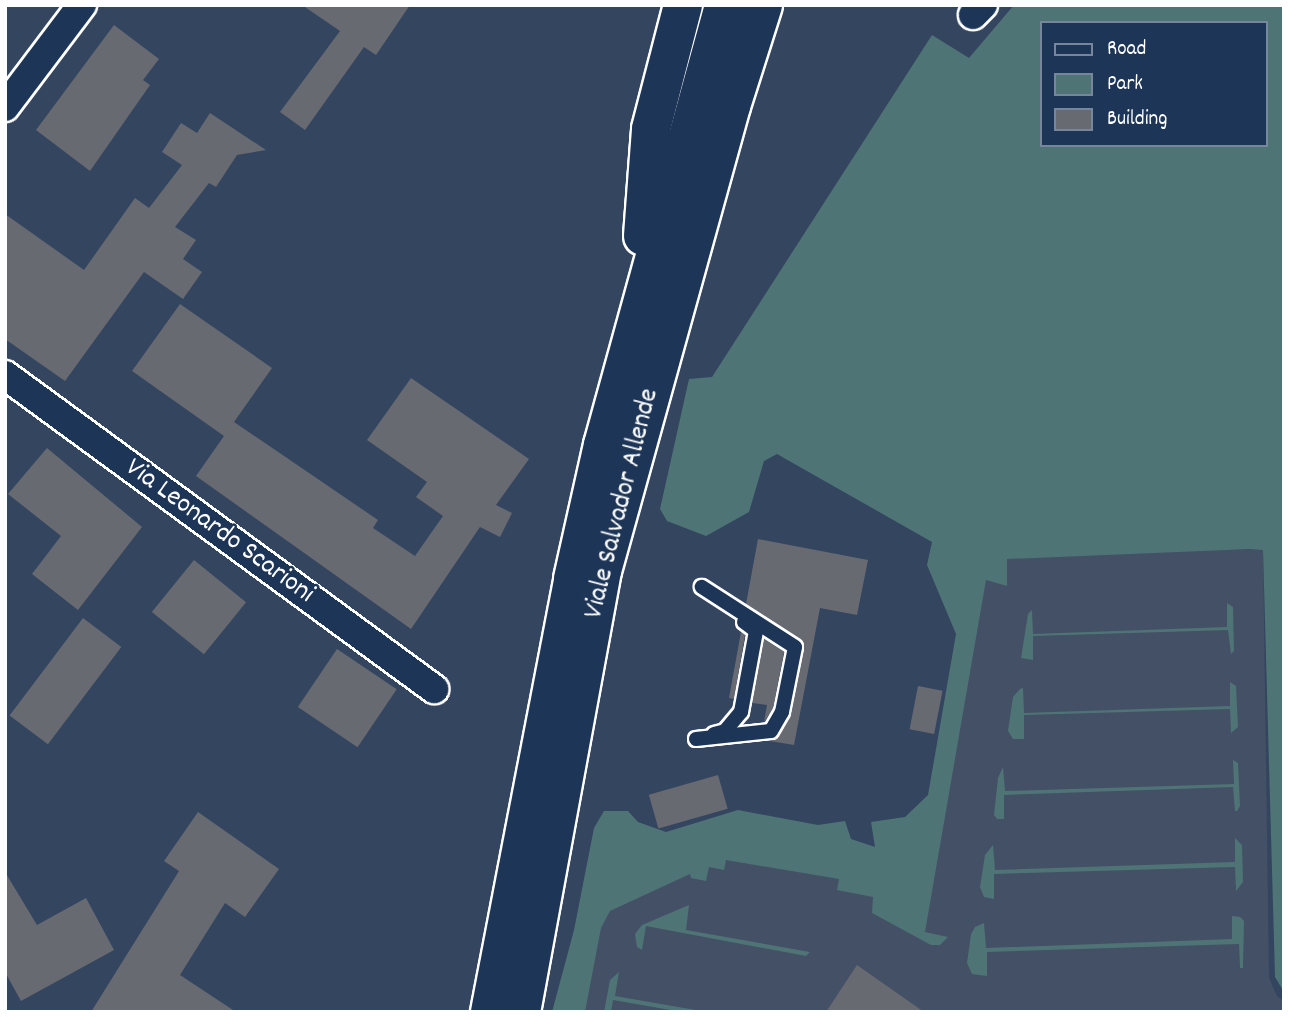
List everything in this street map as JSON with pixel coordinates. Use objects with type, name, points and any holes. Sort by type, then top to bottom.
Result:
[{"type":"main road","points":[[640,304],[647,151],[684,5]]},
{"type":"main road","name":"Viale Salvador Allende","points":[[490,1012],[573,579],[640,304],[724,5]]},
{"type":"main road","name":"Viale Salvador Allende","points":[[521,1012],[602,571],[731,106],[763,5]]},
{"type":"street","points":[[5,107],[82,5]]},
{"type":"street","name":"Via Leonardo Scarioni","points":[[5,375],[433,689]]},
{"type":"lane","points":[[702,587],[795,647],[782,712],[771,731],[695,739],[725,731],[741,712],[756,631],[702,587]]},
{"type":"shaded area","points":[[991,544],[1006,552],[1263,549],[1269,978],[1277,996],[1284,1001],[1284,1012],[577,1012],[597,917],[750,818],[901,909]]},
{"type":"green space","points":[[1014,5],[1284,5],[1284,992],[1275,977],[1263,550],[1250,549],[1007,559],[1007,586],[986,580],[925,932],[948,937],[940,945],[931,945],[872,913],[873,897],[837,890],[839,879],[726,860],[724,870],[709,867],[706,881],[691,878],[690,874],[610,911],[601,928],[585,1012],[552,1012],[574,930],[594,828],[604,811],[628,811],[638,822],[666,832],[738,810],[818,825],[845,821],[851,839],[875,847],[871,822],[905,817],[928,795],[956,634],[927,565],[932,542],[777,454],[764,461],[749,512],[706,536],[667,521],[660,509],[689,379],[712,377],[932,35],[969,58]]},
{"type":"green space","points":[[1227,603],[1233,607],[1234,651],[1231,654],[1228,630],[1033,636],[1033,660],[1021,658],[1028,614],[1032,610],[1033,634],[1227,627]]},
{"type":"green space","points":[[1230,682],[1236,686],[1238,727],[1231,733],[1230,709],[1024,715],[1024,739],[1013,739],[1008,731],[1013,697],[1023,688],[1024,713],[1230,706]]},
{"type":"green space","points":[[1233,760],[1238,763],[1240,806],[1237,811],[1233,787],[1004,795],[1004,819],[997,819],[994,815],[998,778],[1003,767],[1005,791],[1234,784]]},
{"type":"green space","points":[[1235,838],[1242,845],[1243,882],[1236,891],[1235,867],[994,874],[994,899],[984,897],[980,887],[985,855],[993,845],[995,870],[1235,862]]},
{"type":"green space","points":[[689,905],[686,930],[810,952],[806,956],[646,926],[642,950],[637,947],[635,934],[642,925]]},
{"type":"green space","points":[[1232,916],[1240,917],[1244,921],[1243,968],[1240,968],[1239,944],[987,952],[987,976],[972,974],[967,963],[971,934],[975,927],[984,923],[986,948],[1232,939]]},
{"type":"green space","points":[[619,972],[615,996],[707,1012],[682,1012],[613,1000],[611,1012],[604,1012],[610,980]]},
{"type":"building","points":[[302,5],[410,5],[376,55],[364,47],[305,130],[280,112],[340,31]]},
{"type":"building","points":[[114,25],[159,59],[143,80],[150,85],[90,171],[36,130]]},
{"type":"building","points":[[210,113],[266,150],[237,155],[216,187],[209,183],[175,227],[196,240],[183,259],[202,272],[183,299],[144,272],[65,381],[5,339],[5,214],[84,270],[135,198],[149,208],[182,165],[162,152],[181,123],[197,133]]},
{"type":"building","points":[[180,304],[272,368],[234,422],[378,520],[373,528],[415,556],[443,516],[416,497],[427,482],[367,440],[411,378],[529,459],[496,505],[512,513],[500,537],[480,527],[411,629],[196,476],[224,436],[132,371]]},
{"type":"building","points":[[47,448],[142,527],[78,610],[32,574],[61,536],[8,494]]},
{"type":"building","points":[[758,539],[868,560],[857,615],[820,608],[794,745],[770,741],[779,736],[791,714],[804,644],[746,604]]},
{"type":"building","points":[[194,560],[246,602],[204,654],[152,612]]},
{"type":"building","points":[[83,618],[121,647],[48,744],[10,715]]},
{"type":"building","points":[[741,632],[745,635],[734,699],[729,698]]},
{"type":"building","points":[[764,639],[784,652],[773,709],[764,722],[767,705],[752,703]]},
{"type":"building","points":[[337,649],[397,689],[358,747],[298,707]]},
{"type":"building","points":[[918,686],[943,691],[934,734],[910,729]]},
{"type":"building","points":[[718,775],[728,809],[658,828],[649,795]]},
{"type":"building","points":[[198,812],[279,869],[245,917],[225,903],[180,975],[236,1012],[91,1012],[179,871],[164,861]]},
{"type":"building","points":[[5,872],[37,925],[86,898],[114,950],[21,1001],[5,972]]},
{"type":"building","points":[[857,965],[924,1012],[826,1012]]}]
